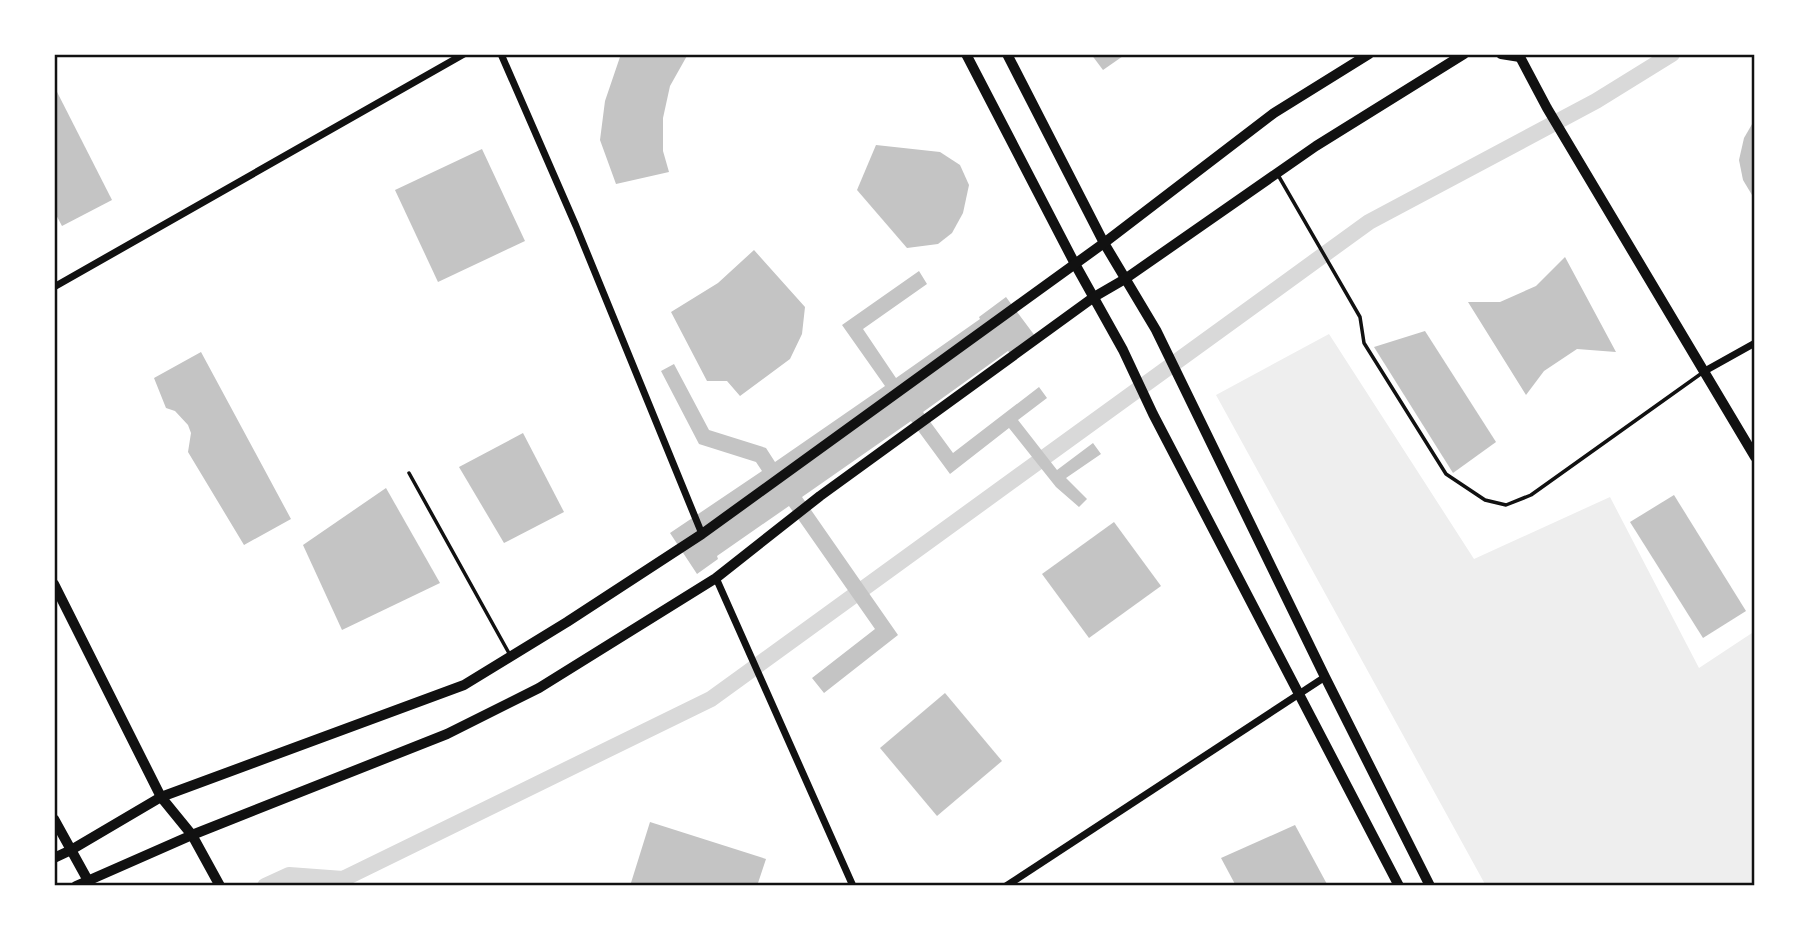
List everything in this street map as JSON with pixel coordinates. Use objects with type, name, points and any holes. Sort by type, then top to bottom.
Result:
[{"type":"main road","points":[[71,850],[162,797],[464,685],[702,534],[1104,243],[1274,113],[1369,54]]},
{"type":"main road","points":[[192,835],[447,734],[539,688],[716,578],[820,496],[1094,297],[1125,279],[1316,146],[1464,54]]},
{"type":"main road","points":[[54,584],[162,797],[192,835],[220,886]]},
{"type":"main road","points":[[54,819],[89,883]]},
{"type":"street","points":[[54,287],[464,54]]},
{"type":"street","points":[[501,54],[576,226],[702,534]]},
{"type":"street","points":[[966,54],[1075,264],[1124,350],[1153,414],[1399,886]]},
{"type":"street","points":[[1007,54],[1104,243],[1156,330],[1430,886]]},
{"type":"street","points":[[1501,54],[1520,56],[1567,143],[1755,457]]},
{"type":"street","points":[[1703,372],[1755,343]]},
{"type":"street","points":[[716,578],[853,886]]},
{"type":"street","points":[[1006,886],[1325,677]]},
{"type":"street","points":[[76,886],[89,883],[192,835]]},
{"type":"street","points":[[54,858],[71,850]]},
{"type":"lane","points":[[1277,173],[1360,317],[1364,342],[1446,474],[1485,499],[1506,505],[1531,495],[1703,372]]},
{"type":"lane","points":[[409,473],[510,656]]},
{"type":"shaded area","points":[[1329,334],[1474,559],[1610,497],[1699,668],[1755,631],[1755,886],[1486,886],[1216,395]]},
{"type":"building","points":[[621,54],[688,54],[670,86],[663,118],[663,151],[669,172],[616,184],[600,140],[605,101]]},
{"type":"building","points":[[1091,54],[1126,54],[1103,70]]},
{"type":"building","points":[[54,86],[112,200],[62,226],[54,211]]},
{"type":"building","points":[[1755,119],[1755,200],[1743,180],[1739,160],[1744,138]]},
{"type":"building","points":[[876,145],[940,152],[960,165],[969,185],[963,213],[952,233],[938,244],[907,248],[857,190]]},
{"type":"building","points":[[482,149],[525,241],[438,282],[395,190]]},
{"type":"building","points":[[754,250],[805,307],[802,334],[790,359],[740,396],[727,381],[707,381],[671,312],[718,283]]},
{"type":"building","points":[[1565,257],[1616,352],[1577,349],[1544,371],[1526,395],[1468,302],[1500,302],[1536,286]]},
{"type":"building","points":[[919,271],[927,284],[863,329],[896,378],[980,319],[979,317],[1006,297],[1035,336],[1010,353],[1008,351],[923,412],[953,453],[1039,387],[1047,398],[1018,420],[1057,470],[1093,443],[1101,454],[1066,478],[1087,499],[1079,507],[1056,487],[1009,428],[950,474],[911,421],[802,497],[898,635],[824,693],[812,678],[875,629],[789,506],[717,556],[718,559],[697,574],[670,533],[762,471],[756,462],[699,444],[661,371],[674,364],[709,430],[766,448],[775,462],[885,386],[842,325]]},
{"type":"building","points":[[1425,331],[1496,442],[1453,473],[1374,347]]},
{"type":"building","points":[[201,352],[291,519],[244,545],[188,452],[191,433],[188,425],[175,411],[166,408],[154,378]]},
{"type":"building","points":[[523,433],[564,512],[504,543],[459,467]]},
{"type":"building","points":[[386,488],[440,583],[342,630],[303,545]]},
{"type":"building","points":[[1674,495],[1746,611],[1703,638],[1630,522]]},
{"type":"building","points":[[1114,522],[1161,586],[1089,638],[1042,574]]},
{"type":"building","points":[[945,693],[1002,761],[937,816],[880,748]]},
{"type":"building","points":[[650,822],[766,859],[757,886],[630,886]]},
{"type":"building","points":[[1295,825],[1328,886],[1236,886],[1221,858]]},
{"type":"waterway","points":[[265,886],[289,875],[343,879],[711,699],[1369,222],[1596,101],[1672,54]]}]
